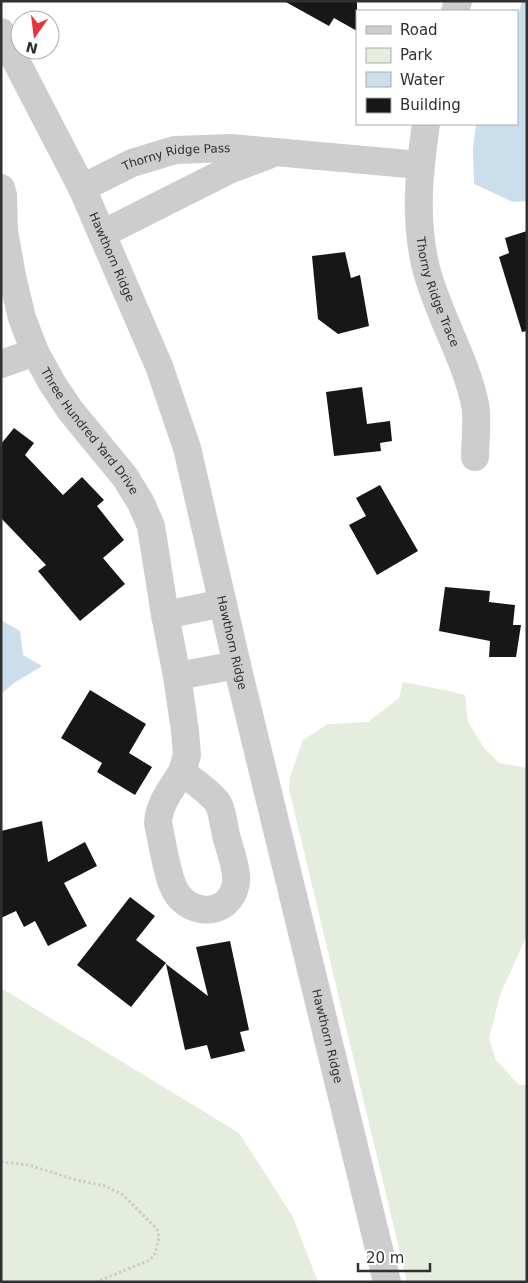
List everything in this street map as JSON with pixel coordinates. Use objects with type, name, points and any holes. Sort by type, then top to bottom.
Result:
[{"type":"street","name":"Hawthorn Ridge","points":[[1,32],[82,188],[159,366],[187,448],[237,665],[387,1282]]},
{"type":"street","name":"Thorny Ridge Trace","points":[[426,125],[418,190],[421,238],[426,268],[445,323],[466,370],[475,406],[475,458]]},
{"type":"street","name":"Thorny Ridge Pass","points":[[82,188],[132,163],[175,150],[231,148],[420,165]]},
{"type":"street","name":"Thorny Ridge Pass","points":[[102,234],[228,170],[277,152]]},
{"type":"street","name":"Three Hundred Yard Drive","points":[[1,188],[4,194],[4,231],[9,297],[22,318],[35,352],[70,410],[125,477],[141,503],[151,526],[177,676],[187,755],[182,772]]},
{"type":"street","points":[[1,364],[35,352]]},
{"type":"street","points":[[165,615],[223,603]]},
{"type":"street","points":[[177,676],[237,665]]},
{"type":"path","points":[[1,1162],[29,1165],[76,1180],[106,1186],[134,1204],[157,1229],[159,1236],[155,1254],[150,1260],[96,1282]]},
{"type":"green space","points":[[403,682],[465,695],[468,722],[484,748],[499,763],[527,768],[527,935],[500,995],[489,1039],[496,1060],[519,1085],[527,1085],[527,1282],[407,1282],[289,789],[290,777],[303,740],[328,724],[368,722],[399,698]]},
{"type":"green space","points":[[1,988],[239,1133],[293,1217],[318,1282],[1,1282]]},
{"type":"water","points":[[522,1],[527,1],[527,201],[513,202],[474,184],[473,149],[476,125],[518,125],[518,15]]},
{"type":"water","points":[[1,620],[20,631],[23,655],[42,666],[14,683],[1,694]]},
{"type":"building","points":[[284,1],[357,1],[356,30],[334,18],[329,26]]},
{"type":"building","points":[[527,231],[527,331],[522,332],[499,257],[509,253],[505,238]]},
{"type":"building","points":[[345,252],[351,278],[360,275],[369,326],[338,334],[318,319],[312,256]]},
{"type":"building","points":[[362,387],[367,424],[390,421],[392,441],[380,443],[381,451],[334,456],[326,392]]},
{"type":"building","points":[[14,428],[34,443],[25,455],[63,495],[82,477],[104,500],[97,506],[124,540],[103,558],[125,584],[80,621],[38,571],[46,565],[1,518],[1,444]]},
{"type":"building","points":[[380,485],[418,551],[377,575],[349,525],[366,516],[356,498]]},
{"type":"building","points":[[445,587],[490,591],[489,602],[515,605],[513,625],[521,625],[516,657],[489,657],[490,641],[439,631]]},
{"type":"building","points":[[90,690],[146,724],[129,753],[152,767],[135,795],[97,772],[102,763],[61,738]]},
{"type":"building","points":[[42,821],[48,862],[85,842],[97,866],[64,883],[87,926],[48,946],[35,921],[24,927],[16,911],[1,918],[1,831]]},
{"type":"building","points":[[130,897],[155,916],[136,940],[166,963],[131,1007],[77,965]]},
{"type":"building","points":[[230,941],[249,1030],[240,1032],[245,1051],[211,1059],[207,1045],[185,1050],[166,964],[208,996],[196,947]]}]
